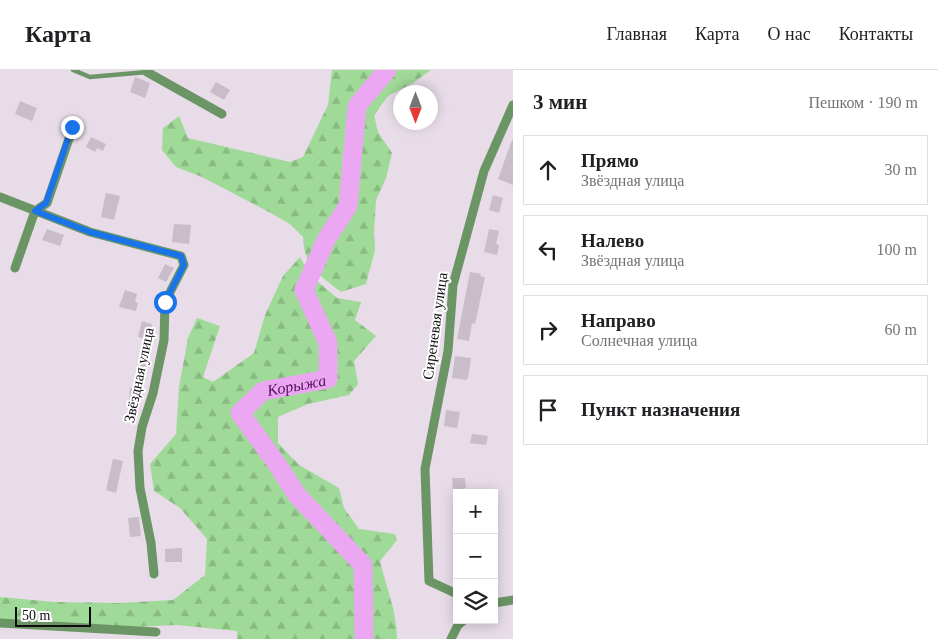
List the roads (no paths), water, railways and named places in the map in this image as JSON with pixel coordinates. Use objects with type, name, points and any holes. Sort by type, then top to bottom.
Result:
[{"type":"street","points":[[147,71],[222,114]]},
{"type":"street","name":"Сиреневая улица","points":[[453,592],[429,581],[425,469],[448,352],[452,285],[484,171],[513,105]]},
{"type":"street","points":[[15,268],[35,211],[46,203],[72,127]]},
{"type":"street","name":"Звёздная улица","points":[[0,197],[90,232],[181,256],[184,265],[165,302],[164,340],[142,427],[138,451],[140,488],[151,543],[154,574]]},
{"type":"street","points":[[498,602],[513,600]]},
{"type":"street","points":[[0,624],[156,632]]},
{"type":"street","points":[[451,639],[459,624]]},
{"type":"lane","points":[[73,70],[90,77],[147,71]]},
{"type":"waterway","name":"Корыжа","points":[[364,639],[363,565],[297,495],[240,413],[263,391],[328,379],[328,343],[304,290],[326,240],[348,206],[357,106],[387,70]]}]
